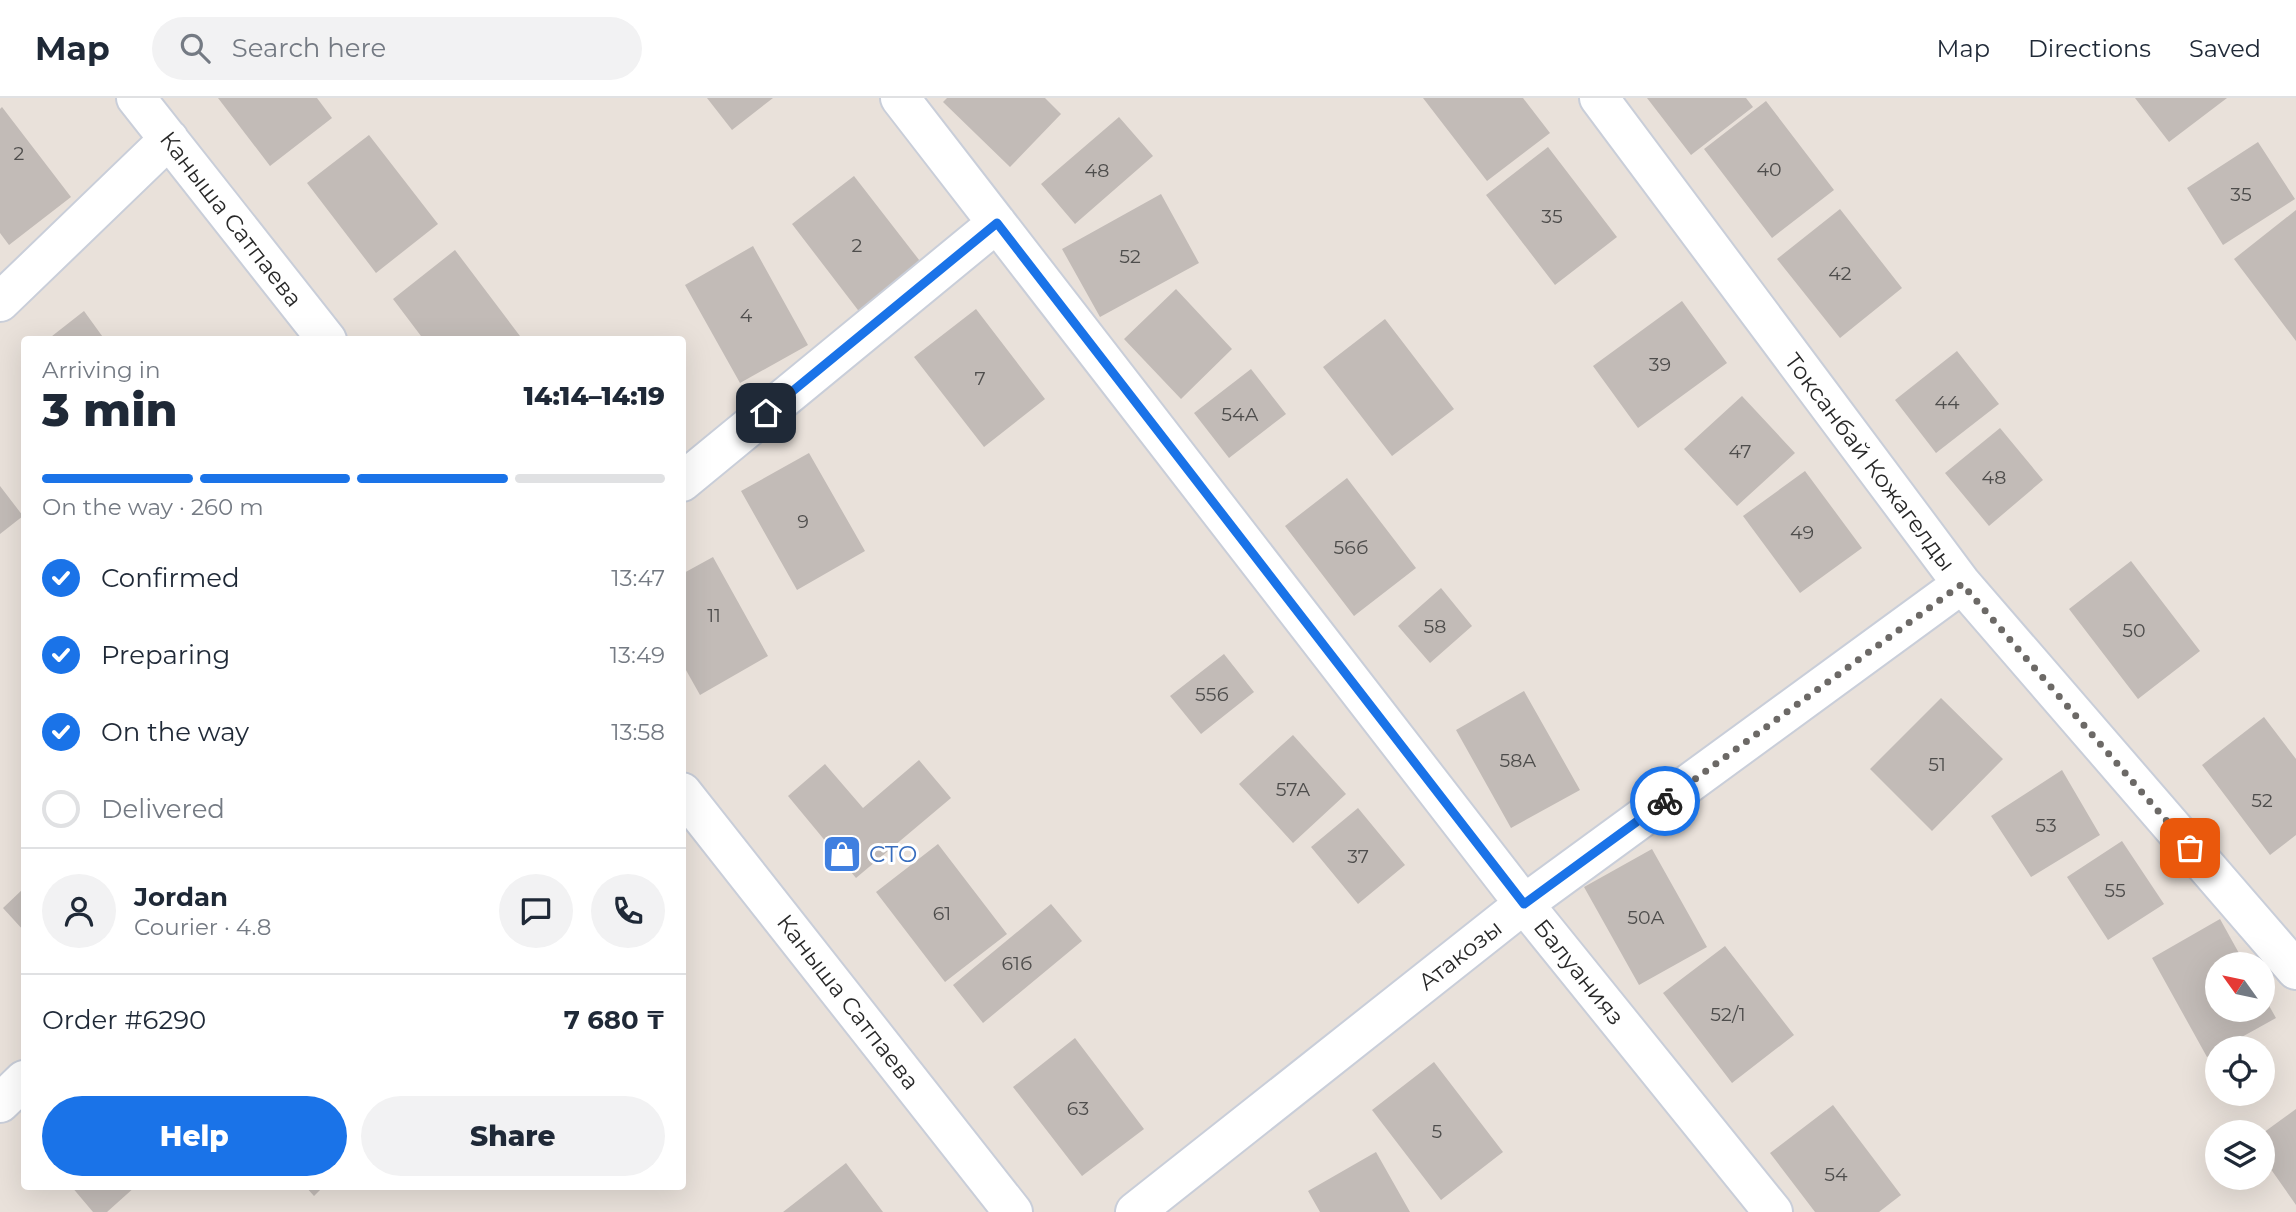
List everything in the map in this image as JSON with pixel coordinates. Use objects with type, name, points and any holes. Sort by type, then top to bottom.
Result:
[{"type":"street","name":"Каныша Сатпаева","points":[[136,98],[324,336]]},
{"type":"street","name":"Балуанияз","points":[[900,98],[1524,904],[1773,1212]]},
{"type":"street","name":"Токсанбай Кожагелды","points":[[1599,98],[1962,584],[2296,970]]},
{"type":"street","points":[[0,302],[169,139]]},
{"type":"street","points":[[686,479],[997,223]]},
{"type":"street","name":"Атакозы","points":[[1135,1212],[1524,904],[1962,584]]},
{"type":"street","name":"Каныша Сатпаева","points":[[686,797],[1013,1212]]},
{"type":"street","points":[[0,1103],[21,1083]]},
{"type":"building","points":[[218,98],[317,98],[332,118],[270,166]]},
{"type":"building","points":[[707,98],[773,98],[732,130]]},
{"type":"building","points":[[947,98],[1045,98],[1061,114],[1010,167],[943,102]]},
{"type":"building","points":[[1423,98],[1523,98],[1550,133],[1487,181]]},
{"type":"building","points":[[1647,98],[1746,98],[1753,107],[1691,155]]},
{"type":"building","points":[[2135,98],[2227,98],[2169,142]]},
{"type":"building","points":[[1766,101],[1834,190],[1772,238],[1704,149]]},
{"type":"building","points":[[2,107],[71,197],[9,245],[0,233]]},
{"type":"building","points":[[1119,117],[1153,156],[1075,224],[1041,184]]},
{"type":"building","points":[[369,135],[438,224],[376,273],[307,183]]},
{"type":"building","points":[[2258,142],[2295,199],[2223,245],[2187,188]]},
{"type":"building","points":[[1548,147],[1617,237],[1555,285],[1486,195]]},
{"type":"building","points":[[854,176],[923,265],[861,314],[792,224]]},
{"type":"building","points":[[1161,194],[1199,263],[1100,317],[1062,249]]},
{"type":"building","points":[[1840,209],[1902,288],[1840,338],[1777,259]]},
{"type":"building","points":[[2296,210],[2296,341],[2234,259]]},
{"type":"building","points":[[753,246],[808,345],[740,383],[685,285]]},
{"type":"building","points":[[455,250],[520,336],[421,336],[393,299]]},
{"type":"building","points":[[1176,289],[1232,349],[1181,399],[1124,339]]},
{"type":"building","points":[[1682,301],[1727,363],[1638,428],[1593,366]]},
{"type":"building","points":[[976,309],[1045,399],[984,447],[914,357]]},
{"type":"building","points":[[84,311],[102,336],[52,336]]},
{"type":"building","points":[[1385,319],[1454,409],[1392,456],[1323,367]]},
{"type":"building","points":[[1957,351],[1999,404],[1936,453],[1895,400]]},
{"type":"building","points":[[1251,369],[1286,414],[1229,458],[1194,413]]},
{"type":"building","points":[[1742,396],[1795,453],[1737,506],[1684,449]]},
{"type":"building","points":[[2000,428],[2043,480],[1989,526],[1945,473]]},
{"type":"building","points":[[809,453],[865,551],[797,590],[741,491]]},
{"type":"building","points":[[1805,471],[1862,548],[1800,593],[1743,516]]},
{"type":"building","points":[[1347,478],[1416,568],[1354,616],[1285,526]]},
{"type":"building","points":[[0,486],[21,513],[21,518],[0,534]]},
{"type":"building","points":[[713,557],[768,656],[700,695],[686,670],[686,572]]},
{"type":"building","points":[[2131,561],[2200,651],[2138,699],[2069,609]]},
{"type":"building","points":[[1441,588],[1472,626],[1430,663],[1398,626]]},
{"type":"building","points":[[1224,654],[1254,692],[1201,734],[1170,696]]},
{"type":"building","points":[[1524,691],[1580,790],[1511,828],[1456,730]]},
{"type":"building","points":[[1941,698],[2003,759],[1932,831],[1870,769]]},
{"type":"building","points":[[2264,717],[2296,759],[2296,835],[2270,855],[2202,765]]},
{"type":"building","points":[[1293,735],[1346,794],[1293,843],[1239,784]]},
{"type":"building","points":[[919,760],[951,798],[856,878],[788,796],[825,764],[863,808]]},
{"type":"building","points":[[2062,770],[2100,835],[2031,877],[1991,816]]},
{"type":"building","points":[[1358,808],[1405,865],[1358,904],[1311,847]]},
{"type":"building","points":[[2122,841],[2164,904],[2108,940],[2067,877]]},
{"type":"building","points":[[938,844],[1007,934],[945,982],[876,892]]},
{"type":"building","points":[[1652,849],[1707,947],[1639,985],[1584,887]]},
{"type":"building","points":[[21,891],[21,928],[3,908]]},
{"type":"building","points":[[1051,904],[1082,941],[983,1023],[953,985]]},
{"type":"building","points":[[2220,919],[2238,952],[2205,952],[2205,1022],[2269,1022],[2244,1036],[2205,1036],[2205,1053],[2152,958]]},
{"type":"building","points":[[1725,946],[1794,1035],[1732,1083],[1663,993]]},
{"type":"building","points":[[1075,1038],[1144,1129],[1082,1176],[1013,1087]]},
{"type":"building","points":[[1434,1062],[1503,1152],[1441,1200],[1372,1110]]},
{"type":"building","points":[[1833,1105],[1901,1195],[1879,1212],[1815,1212],[1770,1153]]},
{"type":"building","points":[[2296,1109],[2296,1205],[2275,1175],[2275,1124]]},
{"type":"building","points":[[1376,1152],[1410,1212],[1320,1212],[1308,1191]]},
{"type":"building","points":[[846,1163],[883,1212],[783,1212]]},
{"type":"building","points":[[74,1190],[132,1190],[107,1212],[93,1212]]},
{"type":"building","points":[[309,1190],[320,1190],[314,1196]]},
{"type":"way so far","points":[[1665,801],[1962,584],[2190,848]]},
{"type":"place","name":"CTO","points":[[842,854]]},
{"type":"route","points":[[766,413],[997,223],[1524,904],[1665,801]]}]
